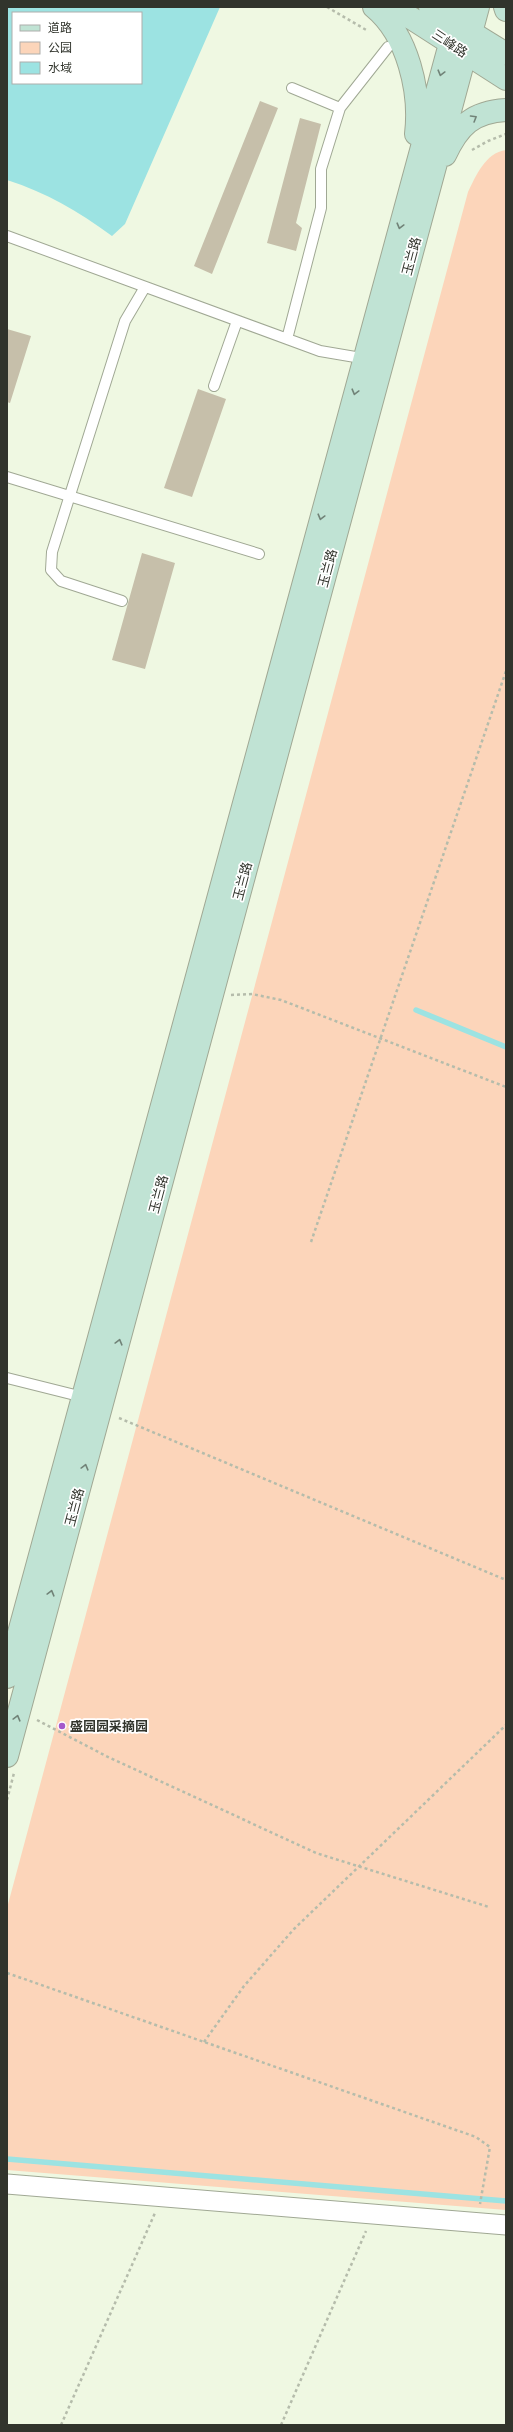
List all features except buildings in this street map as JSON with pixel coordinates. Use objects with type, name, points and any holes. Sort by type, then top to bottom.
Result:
[{"type":"street","points":[[374,7],[402,44],[414,83],[419,114],[418,196]]},
{"type":"street","name":"三峰路","points":[[394,7],[506,79]]},
{"type":"street","name":"三峰路","points":[[430,7],[463,21],[506,54]]},
{"type":"street","name":"玉兰路","points":[[7,1756],[91,1406],[458,48],[463,21],[478,7]]},
{"type":"street","points":[[418,196],[452,140],[468,121],[486,111],[506,110]]},
{"type":"street","name":"玉兰路","points":[[7,1677],[91,1406],[212,996],[373,360]]},
{"type":"street","points":[[7,2184],[506,2226]]},
{"type":"lane","points":[[287,339],[321,208],[322,169],[340,108],[388,47]]},
{"type":"lane","points":[[292,88],[340,108]]},
{"type":"lane","points":[[7,236],[320,351],[373,360]]},
{"type":"lane","points":[[122,601],[61,581],[51,570],[52,552],[125,321],[145,287]]},
{"type":"lane","points":[[214,386],[237,321]]},
{"type":"lane","points":[[7,477],[259,554]]},
{"type":"lane","points":[[7,1378],[75,1395],[91,1406]]},
{"type":"path","points":[[311,1242],[506,671]]},
{"type":"path","points":[[212,996],[252,994],[281,1000],[506,1087]]},
{"type":"path","points":[[91,1406],[506,1580]]},
{"type":"path","points":[[36,1719],[108,1757],[309,1850],[358,1867],[489,1907]]},
{"type":"path","points":[[204,2042],[244,1986],[294,1929],[506,1724]]},
{"type":"path","points":[[7,1973],[476,2137],[490,2147],[480,2206]]},
{"type":"path","points":[[61,2425],[162,2197]]},
{"type":"path","points":[[281,2425],[374,2214]]},
{"type":"green space","points":[[506,150],[506,2210],[7,2170],[7,1908],[468,192],[478,172],[487,160],[499,152]]},
{"type":"water","points":[[7,7],[220,7],[125,224],[112,236],[62,204],[22,185],[7,180]]},
{"type":"waterway","points":[[416,1010],[506,1047]]},
{"type":"waterway","points":[[7,2159],[506,2201]]},
{"type":"place","name":"盛园园采摘园","points":[[62,1726]]}]
